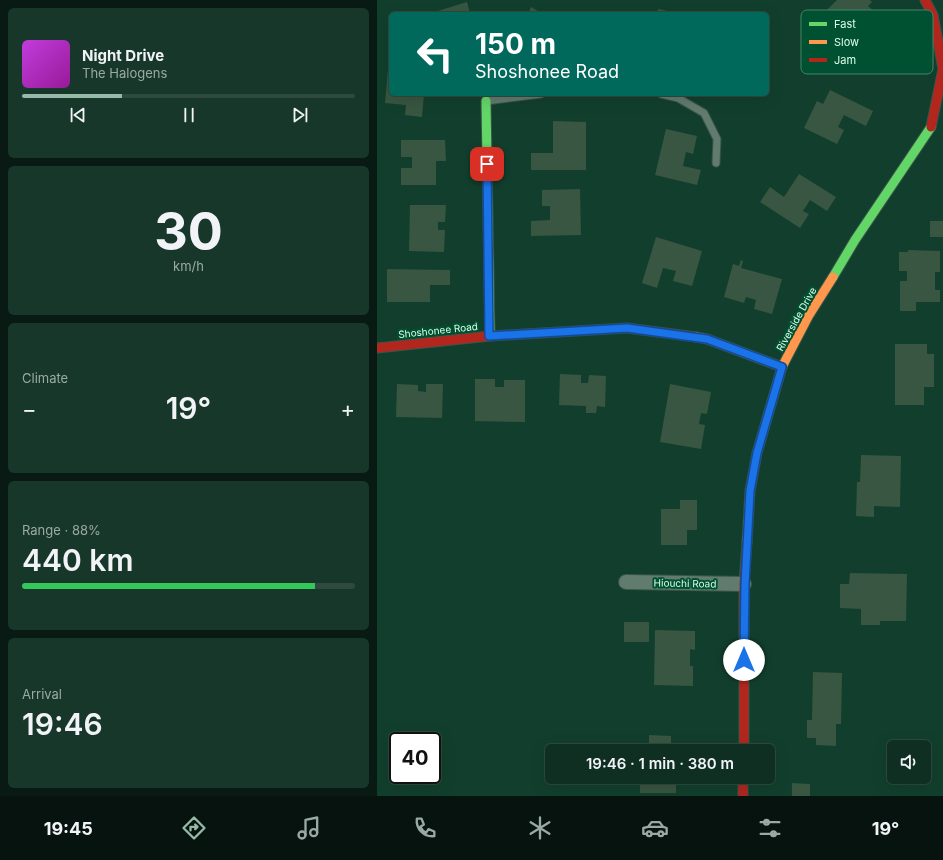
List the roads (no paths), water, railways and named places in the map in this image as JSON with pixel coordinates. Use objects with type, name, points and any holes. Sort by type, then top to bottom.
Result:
[{"type":"street","name":"Riverside Drive","points":[[925,0],[930,10]]},
{"type":"street","name":"Riverside Drive","points":[[744,744],[745,584],[750,491],[757,453],[782,367],[809,315],[851,247],[931,128],[943,69],[933,15]]},
{"type":"street","points":[[486,101],[489,336]]},
{"type":"street","name":"Shoshonee Road","points":[[377,348],[489,336],[627,328],[707,339],[782,367]]},
{"type":"street","name":"Hiouchi Road","points":[[626,582],[745,584]]},
{"type":"street","points":[[743,784],[743,796]]},
{"type":"lane","points":[[486,101],[525,96]]},
{"type":"lane","points":[[670,96],[678,98],[704,113],[717,139],[716,163]]}]
